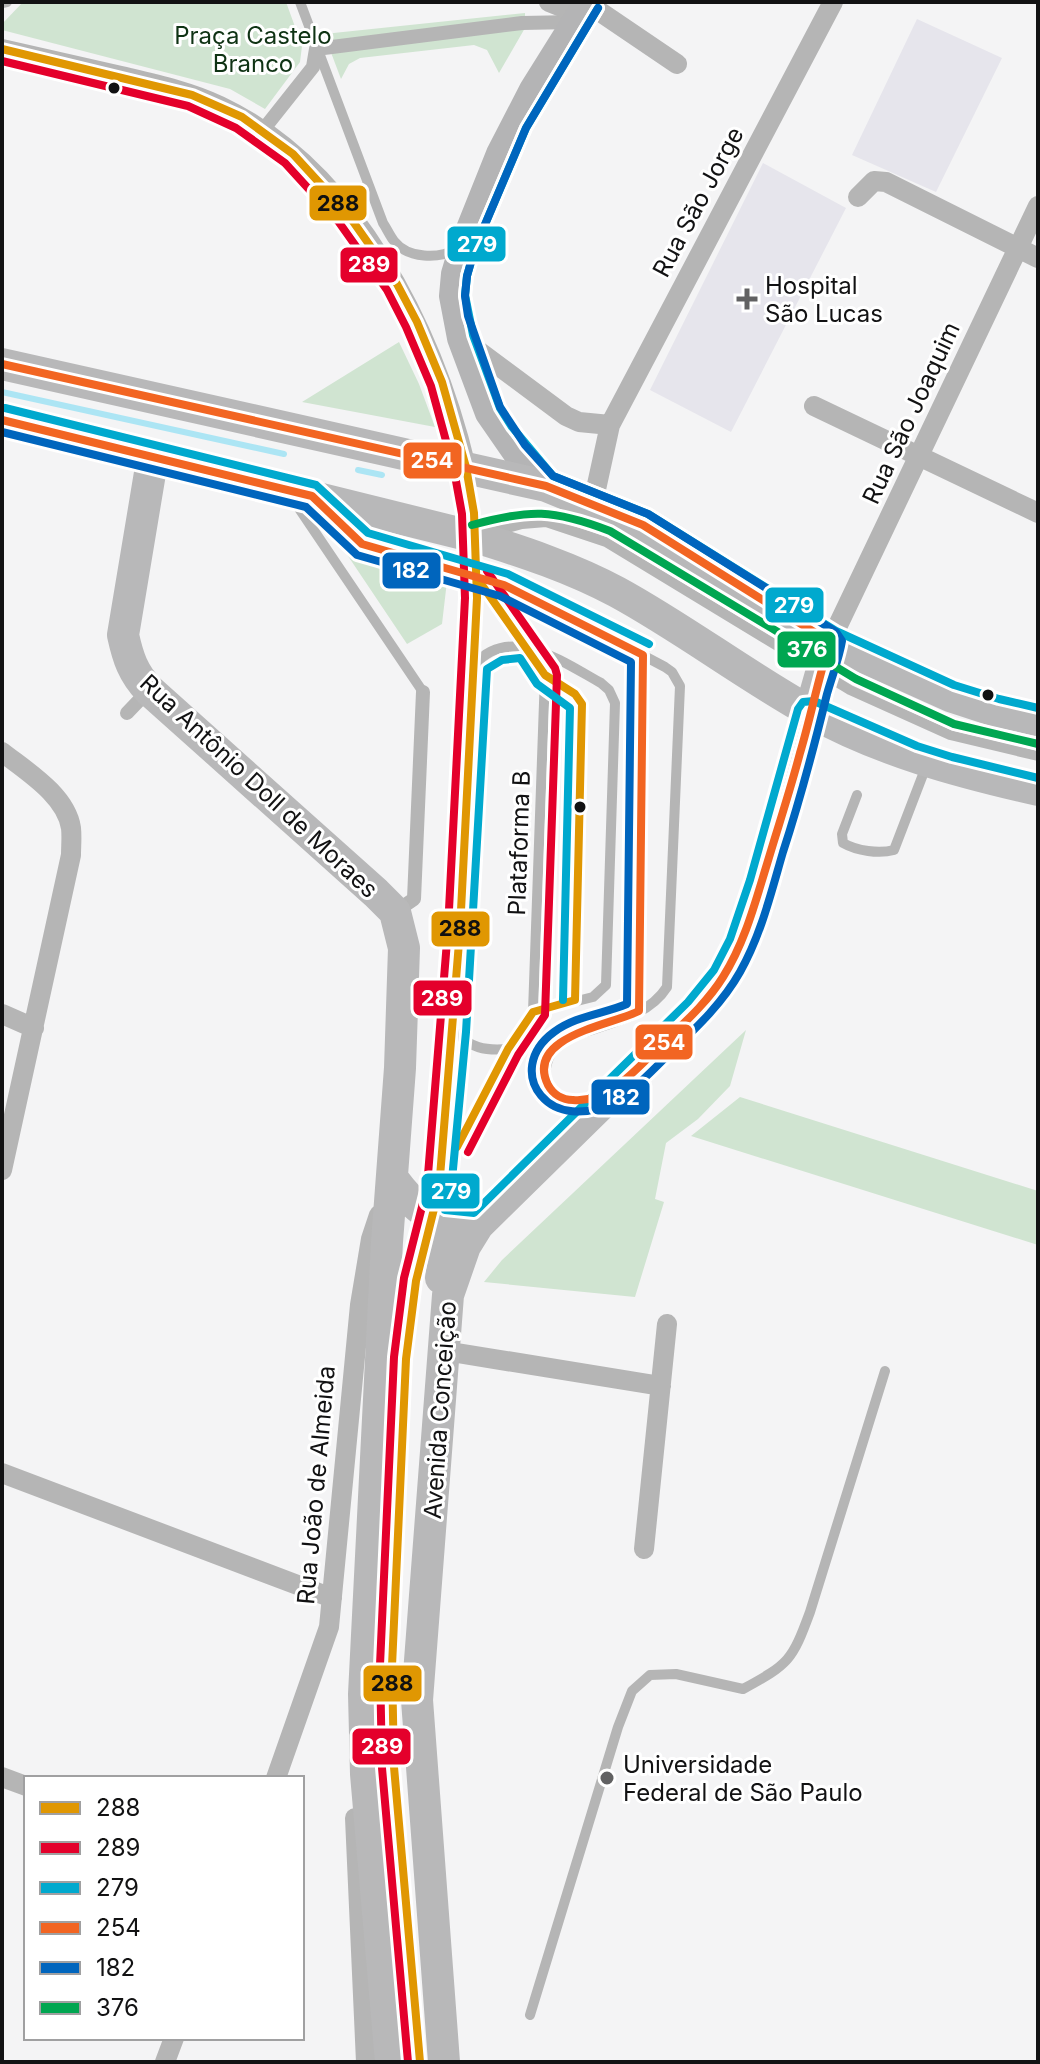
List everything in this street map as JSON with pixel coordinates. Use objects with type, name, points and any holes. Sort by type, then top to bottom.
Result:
[{"type":"main road","points":[[546,486],[516,452],[489,413],[461,338],[453,296],[455,274],[464,244],[515,122],[582,10]]},
{"type":"main road","points":[[2,364],[546,486],[593,503],[671,541],[830,642],[950,696],[1038,720]]},
{"type":"main road","points":[[2,420],[475,537],[550,561],[619,593],[810,712],[878,744],[927,762],[1038,790]]},
{"type":"main road","name":"Rua Antônio Doll de Moraes","points":[[153,455],[123,635],[128,662],[137,677],[138,701],[395,912],[404,948],[392,1186]]},
{"type":"main road","name":"Avenida Conceição","points":[[444,2062],[417,1700],[448,1295],[465,1246],[478,1225],[697,1010],[724,977],[741,944],[766,869],[830,642]]},
{"type":"main road","points":[[392,1186],[417,1208],[437,1209],[478,1225]]},
{"type":"main road","points":[[391,2062],[366,1774],[364,1694],[392,1186]]},
{"type":"main road","points":[[437,1209],[447,1242],[432,1327],[445,1351]]},
{"type":"street","points":[[549,2],[582,10],[677,64]]},
{"type":"street","name":"Rua São Jorge","points":[[593,503],[610,425],[833,2]]},
{"type":"street","points":[[263,130],[313,67],[316,49],[522,23],[582,10]]},
{"type":"street","points":[[2,49],[192,95],[242,117],[293,154],[339,204],[397,284],[442,382],[466,467]]},
{"type":"street","points":[[858,197],[874,181],[886,182],[1038,258]]},
{"type":"street","name":"Rua São Joaquim","points":[[830,642],[1038,206]]},
{"type":"street","points":[[461,338],[566,416],[579,422],[610,425]]},
{"type":"street","points":[[814,406],[1038,513]]},
{"type":"street","points":[[395,912],[414,899],[423,692]]},
{"type":"street","points":[[2,752],[37,779],[68,816],[71,830],[71,855],[2,1170]]},
{"type":"street","points":[[2,1014],[34,1028]]},
{"type":"street","name":"Rua João de Almeida","points":[[277,1776],[329,1627],[360,1305],[375,1222],[392,1186]]},
{"type":"street","points":[[644,1549],[667,1324]]},
{"type":"street","points":[[445,1351],[661,1386]]},
{"type":"street","points":[[2,1473],[332,1598]]},
{"type":"street","points":[[366,2062],[351,1722],[357,1658],[367,1604]]},
{"type":"street","points":[[2,1777],[24,1785]]},
{"type":"street","points":[[165,2062],[173,2040]]},
{"type":"lane","points":[[300,2],[383,223],[396,244],[424,256],[443,255],[464,244]]},
{"type":"lane","points":[[437,1209],[454,1031],[475,664],[477,578],[472,499],[466,467]]},
{"type":"lane","points":[[299,492],[362,544],[527,594],[672,672],[680,686],[667,987],[663,994],[639,1011],[560,1042],[545,1069],[551,1092],[561,1099],[587,1099],[622,1084]]},
{"type":"lane","points":[[299,492],[423,692]]},
{"type":"lane","points":[[475,537],[522,524],[546,522],[578,531],[606,542],[820,672],[907,717],[950,735],[1038,756]]},
{"type":"lane","points":[[477,578],[545,675],[575,694],[582,704],[575,1000]]},
{"type":"lane","points":[[420,2062],[394,1767],[391,1680],[406,1359],[416,1281],[463,1133],[508,1049],[533,1012],[599,994],[606,985],[615,703],[609,690],[601,683],[527,646],[494,648],[475,664]]},
{"type":"lane","points":[[639,1011],[643,655]]},
{"type":"lane","name":"Plataforma B","points":[[533,1012],[545,675]]},
{"type":"lane","points":[[857,795],[842,834],[843,843],[885,852],[894,850],[927,762]]},
{"type":"lane","points":[[454,1031],[471,1046],[508,1049]]},
{"type":"lane","points":[[530,2015],[618,1727],[632,1691],[650,1675],[676,1674],[743,1689],[780,1669],[797,1647],[810,1612],[885,1371]]},
{"type":"shaded area","points":[[917,19],[1002,58],[936,192],[852,155]]},
{"type":"shaded area","name":"Hospital São Lucas","points":[[763,163],[846,208],[731,432],[650,390]]},
{"type":"green space","name":"Praça Castelo Branco","points":[[23,2],[286,2],[302,46],[300,62],[265,109],[230,89],[2,30],[2,24]]},
{"type":"green space","points":[[525,13],[525,28],[499,73],[487,50],[474,45],[360,58],[349,64],[341,79],[324,34]]},
{"type":"green space","points":[[399,342],[435,427],[302,402]]},
{"type":"green space","points":[[346,553],[447,581],[442,624],[407,644]]},
{"type":"green space","points":[[746,1030],[730,1086],[698,1119],[666,1143],[655,1199],[664,1202],[635,1297],[484,1282],[502,1260]]},
{"type":"green space","points":[[740,1097],[1038,1191],[1038,1245],[691,1136]]},
{"type":"waterway","points":[[2,392],[284,454]]},
{"type":"waterway","points":[[358,470],[382,475]]},
{"type":"transit line","name":"279","points":[[598,8],[526,128],[475,248],[467,276],[465,295],[473,335],[500,408],[553,476],[648,514],[836,631],[954,685],[1038,708]]},
{"type":"transit line","name":"182","points":[[2,432],[306,507],[357,555],[500,596],[631,662],[627,1004],[580,1019],[554,1032],[539,1048],[532,1065],[533,1081],[541,1096],[554,1106],[572,1111],[594,1109],[618,1099],[651,1072],[707,1016],[733,984],[747,958],[765,914],[842,641],[836,632],[648,514],[553,476],[525,445],[500,407],[468,316],[465,296],[467,276],[475,248],[526,128],[598,8]]},
{"type":"transit line","name":"288","points":[[2,49],[192,95],[242,117],[293,154],[347,213],[397,284],[442,382],[466,467],[474,513],[477,598],[460,930],[439,1189],[416,1281],[406,1359],[392,1666],[394,1767],[420,2062]]},
{"type":"transit line","name":"289","points":[[2,61],[188,106],[236,128],[285,163],[338,221],[387,290],[431,386],[454,470],[462,514],[465,598],[448,929],[427,1187],[404,1278],[394,1357],[380,1665],[382,1768],[408,2062]]},
{"type":"transit line","name":"254","points":[[2,364],[546,486],[643,525],[830,642],[749,922],[731,964],[708,998],[637,1069],[607,1092],[585,1100],[569,1100],[558,1096],[548,1085],[544,1068],[548,1055],[559,1044],[574,1035],[639,1011],[643,655],[504,585],[362,544],[312,496],[2,420]]},
{"type":"transit line","name":"279","points":[[5,408],[316,485],[368,533],[508,574],[649,644]]},
{"type":"transit line","name":"376","points":[[472,525],[510,516],[541,514],[557,515],[610,531],[856,679],[954,724],[1038,744]]},
{"type":"transit line","name":"289","points":[[468,1152],[518,1055],[545,1015],[557,675],[487,571]]},
{"type":"transit line","name":"288","points":[[457,1147],[508,1049],[533,1012],[575,1000],[582,704],[575,694],[545,675],[477,578]]},
{"type":"transit line","name":"279","points":[[563,1000],[570,708],[537,684],[520,658],[502,660],[487,669],[466,1032],[451,1190],[445,1210],[474,1213],[688,1002],[714,970],[730,939],[750,880],[798,709],[803,702],[814,701],[917,746],[1038,778]]},
{"type":"place","name":"Hospital São Lucas","points":[[747,299]]},
{"type":"place","name":"Universidade Federal de São Paulo","points":[[607,1778]]}]
